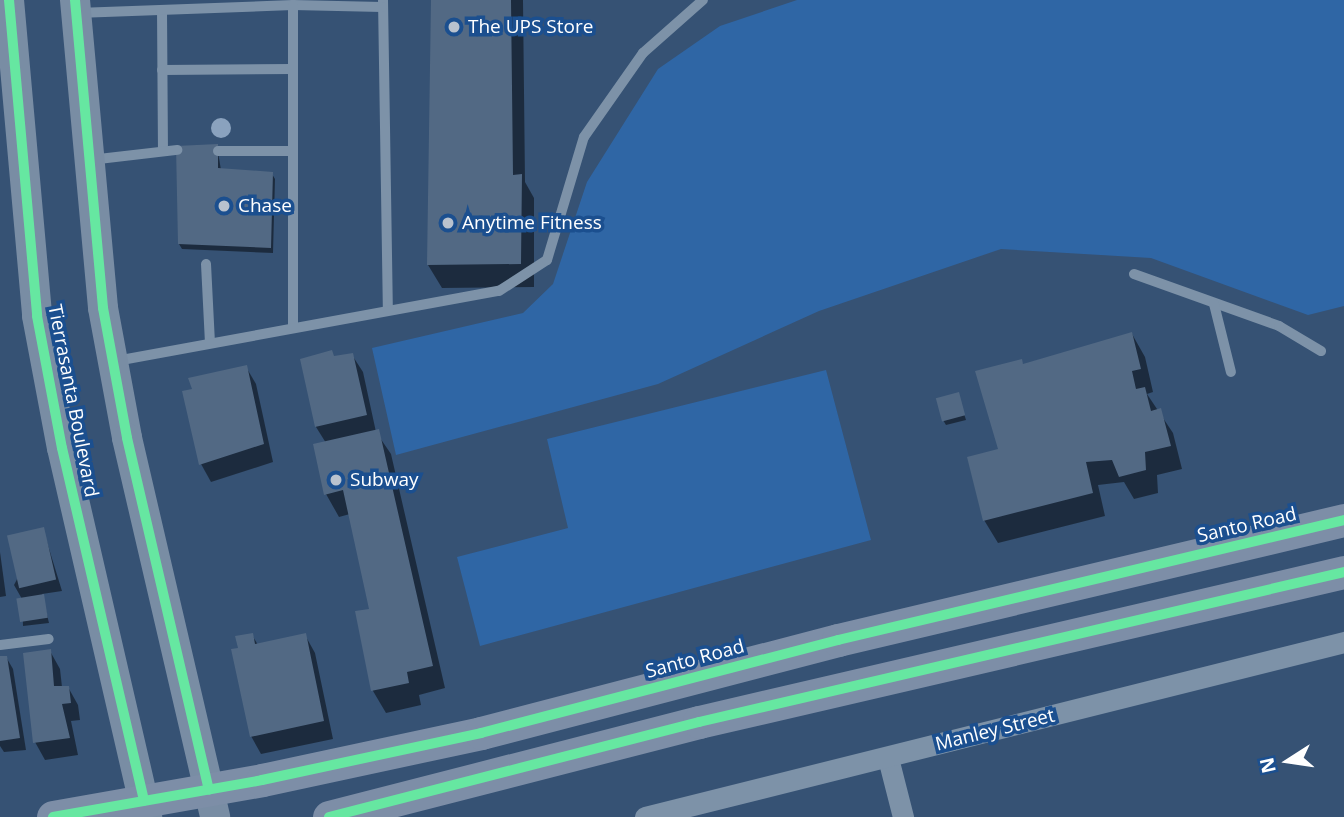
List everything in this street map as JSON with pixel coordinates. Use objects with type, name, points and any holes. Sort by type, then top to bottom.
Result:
[{"type":"main road","name":"Tierrasanta Boulevard","points":[[9,0],[37,316],[62,449],[146,809]]},
{"type":"main road","points":[[75,6],[87,160],[113,362],[212,803]]},
{"type":"main road","name":"Santo Road","points":[[53,817],[212,803],[838,640],[1344,520]]},
{"type":"main road","points":[[330,817],[699,722],[1344,572]]},
{"type":"street","name":"Manley Street","points":[[645,817],[1344,642]]},
{"type":"street","points":[[888,758],[903,817]]},
{"type":"lane","points":[[113,362],[388,309],[499,291],[547,260],[584,137],[643,53],[703,0]]},
{"type":"lane","points":[[75,6],[162,10],[382,4],[388,309]]},
{"type":"lane","points":[[293,5],[293,327]]},
{"type":"lane","points":[[162,10],[163,150]]},
{"type":"lane","points":[[162,70],[293,69]]},
{"type":"lane","points":[[87,160],[177,150]]},
{"type":"lane","points":[[218,151],[293,151]]},
{"type":"lane","points":[[206,264],[210,344]]},
{"type":"lane","points":[[1134,274],[1279,326],[1321,351]]},
{"type":"lane","points":[[1214,304],[1231,372]]},
{"type":"lane","points":[[0,645],[49,639]]},
{"type":"shaded area","points":[[797,0],[1344,0],[1344,306],[1308,315],[1151,258],[1001,249],[819,311],[658,384],[396,455],[372,348],[523,313],[553,284],[587,182],[658,69],[720,26]]},
{"type":"shaded area","points":[[826,370],[871,540],[480,646],[457,557],[568,528],[547,439]]},
{"type":"building","points":[[431,0],[511,0],[513,175],[522,174],[521,264],[427,265]]},
{"type":"building","points":[[218,144],[218,168],[273,172],[271,248],[178,244],[176,146]]},
{"type":"building","points":[[1132,332],[1141,369],[1132,371],[1136,389],[1145,387],[1151,411],[1161,408],[1171,446],[1145,452],[1146,470],[1119,477],[1112,460],[1086,462],[1093,493],[983,521],[967,457],[998,449],[975,371],[1022,359],[1023,364]]},
{"type":"building","points":[[332,350],[334,356],[353,353],[367,415],[315,427],[300,359]]},
{"type":"building","points":[[247,365],[264,444],[199,465],[182,391],[192,389],[188,378]]},
{"type":"building","points":[[959,392],[965,415],[942,421],[936,398]]},
{"type":"building","points":[[379,429],[433,666],[407,672],[409,683],[371,691],[355,611],[369,609],[343,490],[324,495],[313,444]]},
{"type":"building","points":[[44,527],[56,580],[19,588],[7,536]]},
{"type":"building","points":[[44,594],[48,618],[20,622],[16,598]]},
{"type":"building","points":[[253,633],[255,644],[306,633],[324,721],[250,737],[231,649],[238,648],[235,636]]},
{"type":"building","points":[[51,649],[54,686],[69,686],[71,703],[62,704],[70,738],[33,743],[23,653]]},
{"type":"building","points":[[0,656],[7,656],[20,738],[0,741]]},
{"type":"cycle path","points":[[9,0],[37,316],[62,448],[144,801]]},
{"type":"cycle path","points":[[75,0],[103,308],[127,438],[209,790]]},
{"type":"cycle path","points":[[53,817],[262,780],[481,733],[838,640],[1344,520]]},
{"type":"cycle path","points":[[329,817],[699,722],[1344,572]]},
{"type":"place","name":"The UPS Store","points":[[454,27]]},
{"type":"place","name":"Chase","points":[[224,206]]},
{"type":"place","name":"Anytime Fitness","points":[[448,223]]},
{"type":"place","name":"Subway","points":[[336,480]]}]
